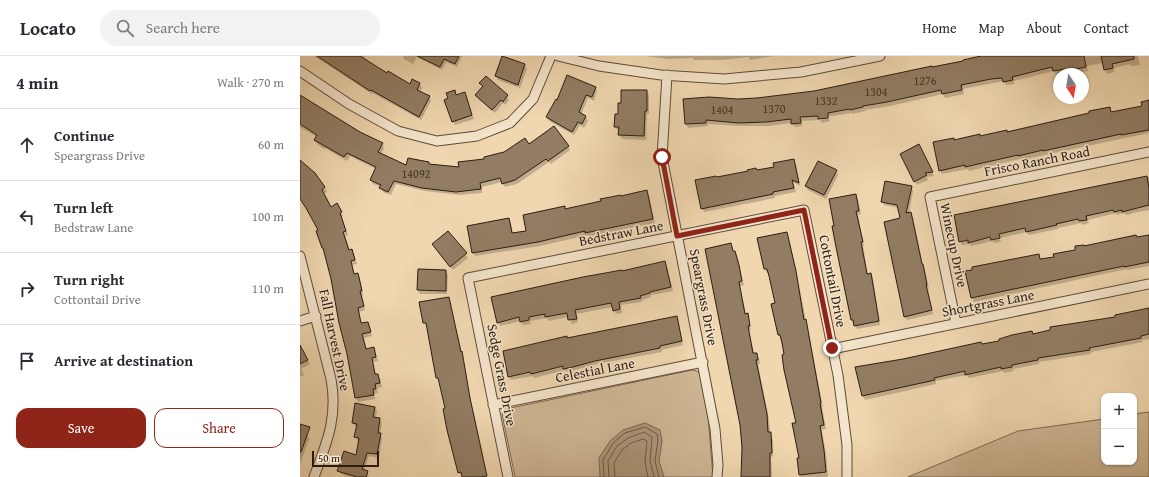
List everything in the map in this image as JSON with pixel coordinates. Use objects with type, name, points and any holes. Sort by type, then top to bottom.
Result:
[{"type":"street","points":[[300,71],[349,104],[398,131],[437,141],[477,136],[510,123],[533,99],[551,56]]},
{"type":"street","points":[[558,56],[599,66],[667,75],[724,79],[801,72],[866,57],[880,56]]},
{"type":"street","name":"Speargrass Drive","points":[[667,75],[662,157],[715,429],[718,465],[717,477]]},
{"type":"street","name":"Frisco Ranch Road","points":[[930,197],[1149,152]]},
{"type":"street","name":"Winecup Drive","points":[[930,197],[956,324]]},
{"type":"street","name":"Bedstraw Lane","points":[[468,278],[804,210]]},
{"type":"street","name":"Cottontail Drive","points":[[804,210],[838,375],[847,445],[847,477]]},
{"type":"street","name":"Fall Harvest Drive","points":[[300,256],[316,316],[334,396],[330,432],[314,477]]},
{"type":"street","name":"Sedge Grass Drive","points":[[468,278],[508,477]]},
{"type":"street","name":"Shortgrass Lane","points":[[832,348],[1149,284]]},
{"type":"street","points":[[300,321],[316,316]]},
{"type":"street","name":"Celestial Lane","points":[[494,405],[703,362]]},
{"type":"shaded area","points":[[692,370],[697,371],[702,376],[708,416],[713,477],[515,477],[502,414],[506,409]]},
{"type":"shaded area","points":[[1149,412],[1149,477],[908,477],[1018,431],[1101,419],[1101,465],[1137,465],[1137,414]]},
{"type":"water","points":[[645,423],[660,430],[662,441],[659,461],[664,477],[600,477],[599,458],[610,441],[623,430]]},
{"type":"building","points":[[317,56],[360,56],[387,73],[388,71],[410,84],[412,79],[420,83],[417,90],[430,96],[419,117],[371,90],[370,91]]},
{"type":"building","points":[[417,56],[459,56],[455,64],[444,59],[440,67]]},
{"type":"building","points":[[502,56],[525,64],[518,85],[495,76]]},
{"type":"building","points":[[981,56],[1084,56],[1086,67],[1053,68],[1053,71],[1052,67],[1012,77],[1013,80],[1003,82],[1002,78],[991,79],[961,85],[962,90],[942,94],[941,90],[850,110],[828,113],[828,118],[818,119],[818,116],[800,117],[801,123],[791,124],[791,119],[739,123],[706,120],[706,123],[685,124],[683,99],[709,97],[738,99],[757,98],[814,91]]},
{"type":"building","points":[[1101,56],[1134,56],[1134,59],[1112,64],[1113,68],[1104,70]]},
{"type":"building","points":[[567,75],[596,87],[592,97],[586,95],[579,112],[586,116],[582,124],[578,122],[572,132],[546,117],[556,99],[557,100]]},
{"type":"building","points":[[486,76],[508,95],[503,102],[501,100],[492,110],[475,95],[483,86],[479,83]]},
{"type":"building","points":[[455,90],[456,95],[465,92],[472,115],[452,122],[444,100],[448,98],[446,93]]},
{"type":"building","points":[[621,90],[647,90],[647,111],[645,111],[644,136],[618,135],[619,127],[614,127],[615,114],[618,114],[618,103],[621,103]]},
{"type":"building","points":[[300,95],[360,132],[383,143],[378,152],[406,165],[408,158],[429,162],[429,164],[459,167],[458,162],[484,159],[484,157],[504,152],[525,138],[529,144],[554,126],[569,146],[548,161],[546,159],[515,180],[502,184],[500,178],[480,183],[481,189],[456,192],[422,188],[394,181],[388,192],[379,188],[381,185],[370,180],[376,167],[347,153],[344,157],[314,140],[317,135],[300,124]]},
{"type":"building","points":[[1149,100],[1149,130],[1121,134],[965,167],[965,165],[939,171],[933,142],[954,138],[954,140],[980,134],[980,136],[1007,130],[1007,132],[1110,107],[1111,112],[1142,106],[1141,102]]},
{"type":"building","points":[[919,144],[933,172],[925,173],[927,175],[914,182],[900,154]]},
{"type":"building","points":[[794,159],[799,183],[792,180],[794,188],[773,192],[773,194],[701,209],[695,180],[748,171],[747,170],[756,168],[757,170],[774,167],[773,163]]},
{"type":"building","points":[[300,160],[315,173],[325,187],[322,190],[331,207],[337,203],[342,212],[340,213],[346,231],[343,232],[349,250],[352,249],[355,260],[351,261],[354,274],[358,273],[362,291],[360,291],[364,306],[358,308],[361,323],[368,322],[371,332],[362,334],[366,349],[374,347],[376,357],[372,358],[375,374],[378,374],[380,383],[375,384],[376,389],[373,389],[374,395],[355,398],[331,279],[323,248],[316,231],[318,230],[300,199]]},
{"type":"building","points":[[818,161],[837,170],[824,195],[805,186]]},
{"type":"building","points":[[1147,176],[1149,205],[1122,212],[1122,210],[1114,212],[1113,210],[1086,216],[1087,220],[1079,221],[1078,219],[1026,232],[1025,228],[999,234],[1000,238],[991,240],[990,237],[968,243],[968,240],[959,242],[954,215]]},
{"type":"building","points":[[885,181],[912,186],[906,213],[911,212],[932,310],[904,317],[884,222],[900,218],[897,205],[881,202]]},
{"type":"building","points":[[647,190],[653,219],[585,233],[585,231],[538,242],[472,253],[467,226],[509,218],[512,233],[526,231],[523,215],[565,206],[565,209],[601,201],[600,199]]},
{"type":"building","points":[[856,194],[859,211],[856,211],[863,242],[861,242],[867,274],[871,273],[879,321],[854,326],[853,320],[851,320],[836,247],[829,199]]},
{"type":"building","points":[[448,231],[467,253],[450,267],[432,244]]},
{"type":"building","points":[[787,232],[796,271],[804,320],[806,319],[824,425],[820,426],[826,472],[799,475],[797,458],[799,458],[792,423],[796,423],[784,370],[782,343],[780,335],[778,335],[771,304],[775,303],[767,269],[764,269],[757,238]]},
{"type":"building","points":[[1136,235],[1137,237],[1149,235],[1149,262],[971,298],[965,271],[972,270],[972,267],[1039,254],[1040,259],[1054,257],[1053,254],[1075,250],[1075,246],[1084,246]]},
{"type":"building","points":[[731,243],[739,265],[742,281],[739,282],[745,314],[748,313],[750,326],[748,326],[753,353],[757,353],[758,360],[756,360],[767,414],[768,432],[771,432],[772,453],[770,453],[770,477],[741,477],[742,447],[740,425],[705,249]]},
{"type":"building","points":[[665,261],[671,287],[650,292],[640,296],[641,298],[619,302],[620,309],[613,311],[611,303],[575,310],[577,319],[568,320],[567,313],[545,317],[545,314],[529,317],[529,320],[520,322],[519,317],[497,323],[491,297]]},
{"type":"building","points":[[418,269],[446,270],[446,291],[417,290]]},
{"type":"building","points":[[449,297],[461,352],[462,351],[470,398],[487,476],[462,477],[461,472],[458,473],[447,430],[443,409],[445,408],[438,378],[436,378],[426,323],[423,323],[419,302]]},
{"type":"building","points":[[1149,308],[1149,334],[1141,336],[1141,338],[1089,348],[1090,350],[1038,358],[1038,360],[1012,365],[1012,367],[1001,369],[1001,367],[965,375],[965,371],[934,378],[935,380],[862,396],[855,367],[903,359],[981,342],[982,344],[999,341],[999,339],[1012,335],[1032,331],[1033,334],[1050,330],[1050,327],[1115,317],[1115,315]]},
{"type":"building","points":[[677,316],[682,341],[660,346],[660,348],[573,367],[563,369],[563,366],[531,374],[530,372],[508,377],[503,351],[567,336],[567,338]]},
{"type":"building","points":[[300,345],[308,360],[300,364]]},
{"type":"building","points":[[355,403],[375,407],[373,417],[380,418],[378,433],[381,433],[377,454],[367,453],[362,469],[368,471],[366,477],[357,477],[337,471],[344,451],[356,455],[359,438],[354,437],[357,424],[352,423]]},
{"type":"building","points":[[300,424],[310,427],[301,452],[300,452]]},
{"type":"route","points":[[662,157],[677,236],[804,210],[832,348]]}]
